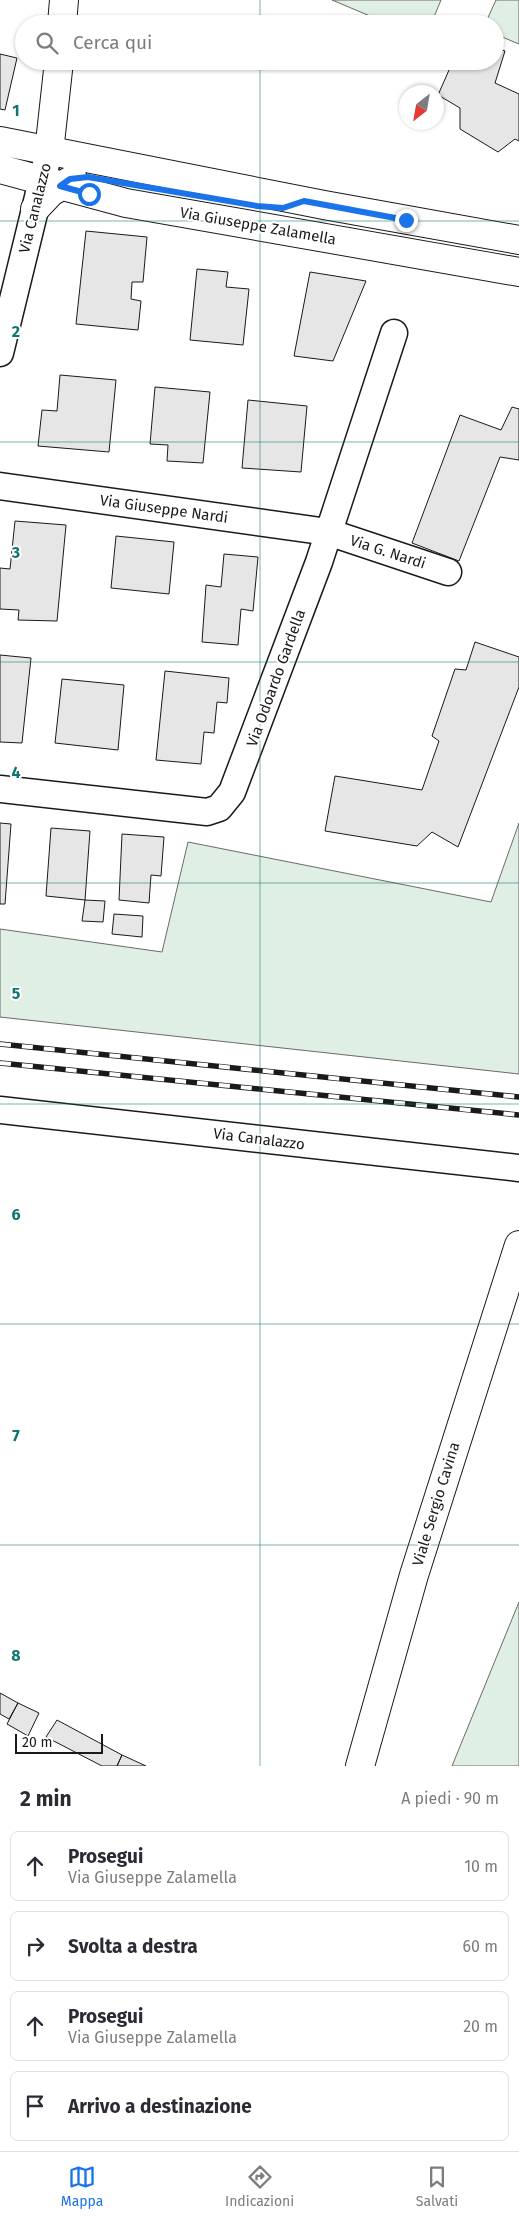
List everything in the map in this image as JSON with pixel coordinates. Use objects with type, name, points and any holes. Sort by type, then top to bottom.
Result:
[{"type":"street","points":[[63,15],[64,0]]},
{"type":"street","name":"Via Canalazzo","points":[[52,183],[49,152],[58,70]]},
{"type":"street","points":[[0,141],[304,201],[519,240]]},
{"type":"street","name":"Via Giuseppe Zalamella","points":[[0,169],[126,202],[519,272]]},
{"type":"street","points":[[35,208],[52,183],[88,177],[257,206],[283,208],[304,201]]},
{"type":"street","points":[[0,183],[32,195],[35,208]]},
{"type":"street","name":"Via Canalazzo","points":[[0,353],[35,208]]},
{"type":"street","name":"Via Odoardo Gardella","points":[[0,789],[207,812],[219,808],[232,792],[247,757],[328,532],[394,333]]},
{"type":"street","name":"Via Giuseppe Nardi","points":[[0,486],[328,532]]},
{"type":"street","name":"Via G. Nardi","points":[[328,532],[448,572]]},
{"type":"street","name":"Via Canalazzo","points":[[0,1110],[519,1168]]},
{"type":"street","name":"Viale Sergio Cavina","points":[[360,1766],[414,1575],[491,1328],[519,1245]]},
{"type":"green space","points":[[332,0],[441,0],[435,15],[368,15]]},
{"type":"green space","points":[[496,0],[519,0],[519,44],[504,38],[504,15],[489,15]]},
{"type":"green space","points":[[519,823],[519,1074],[0,1017],[0,929],[162,952],[188,842],[491,902]]},
{"type":"green space","points":[[519,1602],[519,1766],[452,1766]]},
{"type":"building","points":[[0,54],[15,58],[15,67],[5,110],[0,109]]},
{"type":"building","points":[[449,70],[499,70],[495,83],[519,94],[519,141],[515,139],[498,152],[460,129],[460,108],[444,99],[444,85],[442,85]]},
{"type":"building","points":[[86,231],[147,237],[143,282],[132,282],[131,299],[141,301],[138,330],[76,324]]},
{"type":"building","points":[[197,269],[228,272],[226,287],[249,289],[243,345],[190,340]]},
{"type":"building","points":[[310,272],[366,281],[333,361],[294,356]]},
{"type":"building","points":[[60,375],[116,380],[109,452],[38,446],[42,410],[57,411]]},
{"type":"building","points":[[155,387],[210,392],[203,463],[167,461],[168,445],[150,444]]},
{"type":"building","points":[[248,400],[307,406],[301,472],[242,468]]},
{"type":"building","points":[[512,407],[519,409],[519,460],[500,457],[459,561],[412,543],[460,415],[501,430]]},
{"type":"building","points":[[15,521],[66,525],[57,621],[18,620],[19,610],[0,609],[0,568],[10,569]]},
{"type":"building","points":[[116,536],[174,542],[169,594],[111,588]]},
{"type":"building","points":[[224,554],[258,557],[253,611],[241,609],[238,645],[202,642],[206,585],[221,587]]},
{"type":"building","points":[[475,642],[519,657],[519,687],[458,847],[432,832],[417,846],[325,831],[335,776],[422,790],[439,741],[432,736],[455,669],[466,670]]},
{"type":"building","points":[[0,655],[31,658],[22,743],[0,742]]},
{"type":"building","points":[[165,671],[229,678],[227,703],[217,702],[214,733],[204,732],[201,764],[156,760]]},
{"type":"building","points":[[62,679],[124,685],[118,750],[55,743]]},
{"type":"building","points":[[0,823],[11,824],[5,904],[0,904]]},
{"type":"building","points":[[51,828],[90,831],[85,900],[46,896]]},
{"type":"building","points":[[122,834],[164,837],[161,876],[151,875],[149,903],[119,900]]},
{"type":"building","points":[[85,900],[105,901],[103,922],[82,921]]},
{"type":"building","points":[[114,914],[143,916],[142,937],[112,934]]},
{"type":"building","points":[[0,1693],[18,1703],[9,1719],[0,1714]]},
{"type":"building","points":[[18,1703],[39,1713],[28,1736],[7,1724]]},
{"type":"building","points":[[57,1720],[122,1755],[117,1766],[102,1766],[46,1737]]},
{"type":"building","points":[[122,1755],[146,1766],[117,1766]]},
{"type":"railway","points":[[0,1044],[519,1097]]},
{"type":"railway","points":[[0,1063],[519,1115]]},
{"type":"route","points":[[89,194],[60,186],[70,179],[88,177],[257,206],[283,208],[304,201],[406,220]]}]
